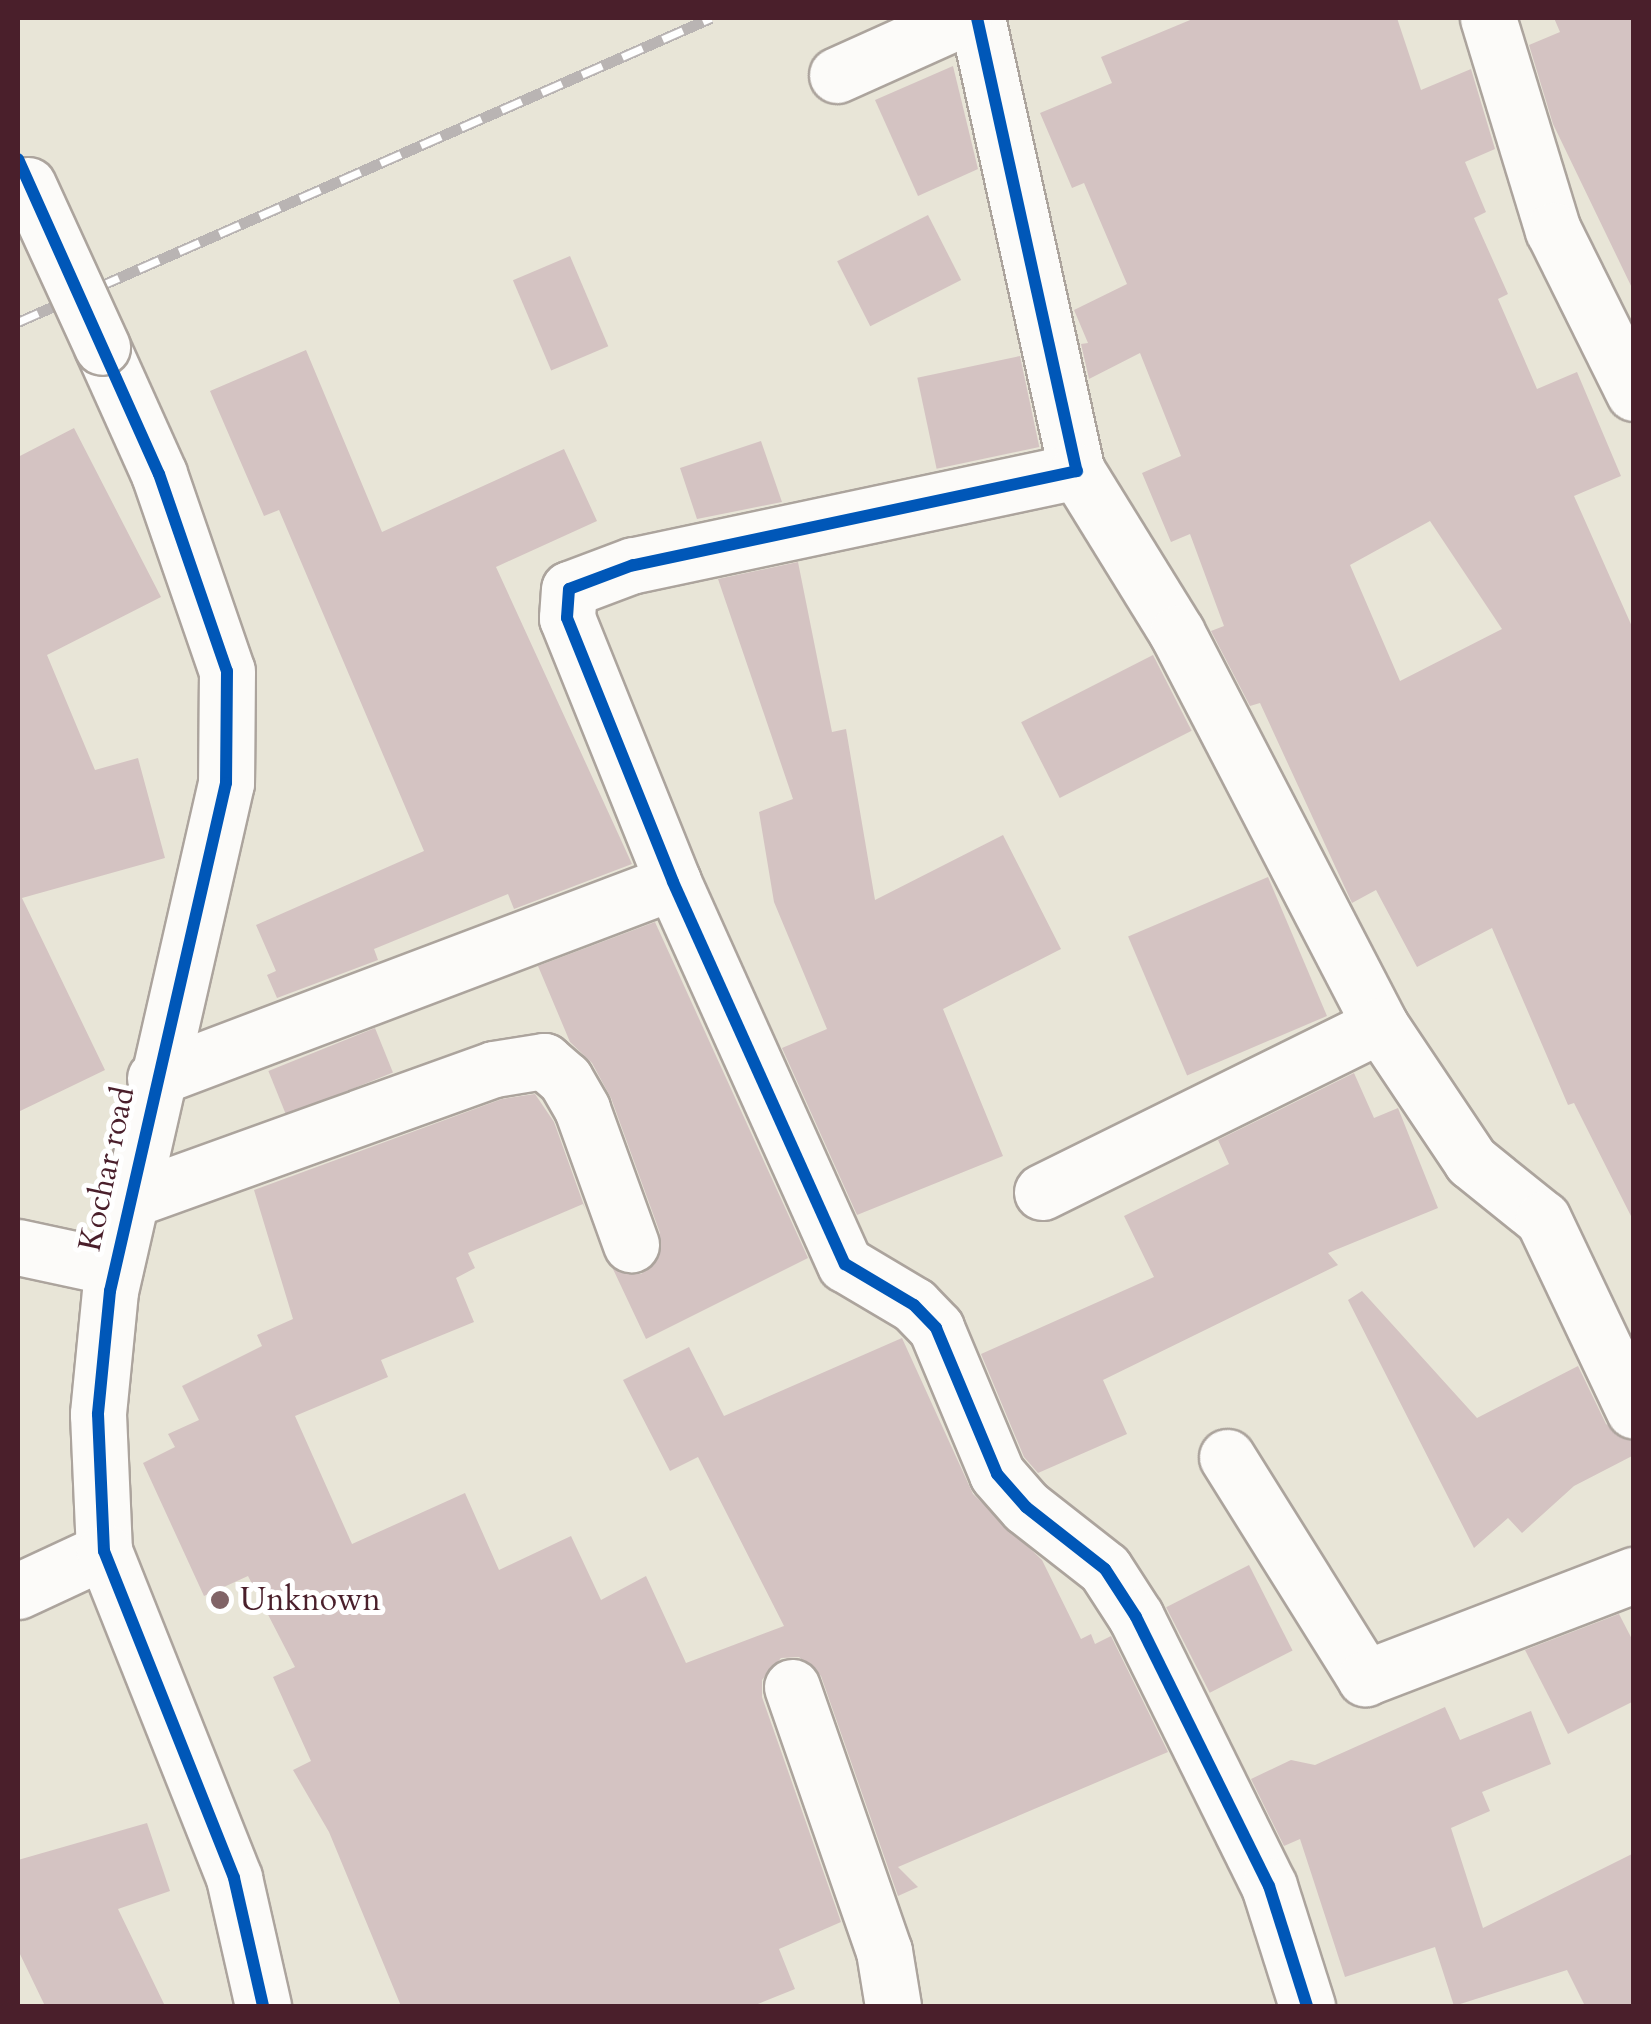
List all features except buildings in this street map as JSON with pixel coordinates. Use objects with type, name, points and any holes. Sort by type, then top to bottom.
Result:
[{"type":"street","points":[[838,74],[964,18]]},
{"type":"street","points":[[977,18],[1078,471],[1178,633],[1380,1026],[1470,1161],[1543,1219],[1634,1411]]},
{"type":"street","points":[[1488,18],[1553,230],[1634,393]]},
{"type":"street","name":"Kochar road","points":[[23,172],[159,474],[227,671],[226,784],[154,1078],[114,1268],[98,1414],[104,1551],[234,1878],[264,2006]]},
{"type":"street","points":[[1078,471],[680,553],[569,589],[567,618],[583,670],[673,882],[845,1264],[914,1305],[936,1328],[996,1474],[1026,1507],[1106,1569],[1136,1617],[1270,1886],[1307,2006]]},
{"type":"street","points":[[154,1078],[673,882]]},
{"type":"street","points":[[1042,1192],[1380,1026]]},
{"type":"street","points":[[130,1200],[494,1069],[544,1061],[566,1080],[582,1110],[631,1244]]},
{"type":"street","points":[[18,1247],[114,1268]]},
{"type":"street","points":[[1227,1457],[1365,1678],[1634,1575]]},
{"type":"street","points":[[18,1591],[104,1551]]},
{"type":"street","points":[[792,1687],[878,1932],[893,2006]]},
{"type":"railway","points":[[18,322],[711,18]]},
{"type":"cycle path","points":[[977,18],[1077,471],[633,565],[569,589],[567,618],[673,882],[845,1264],[914,1305],[936,1328],[997,1474],[1026,1507],[1105,1569],[1136,1617],[1269,1886],[1307,2006]]},
{"type":"cycle path","points":[[18,159],[159,474],[227,671],[226,783],[110,1291],[98,1414],[104,1551],[234,1878],[263,2006]]},
{"type":"place","name":"Unknown","points":[[220,1600]]}]
